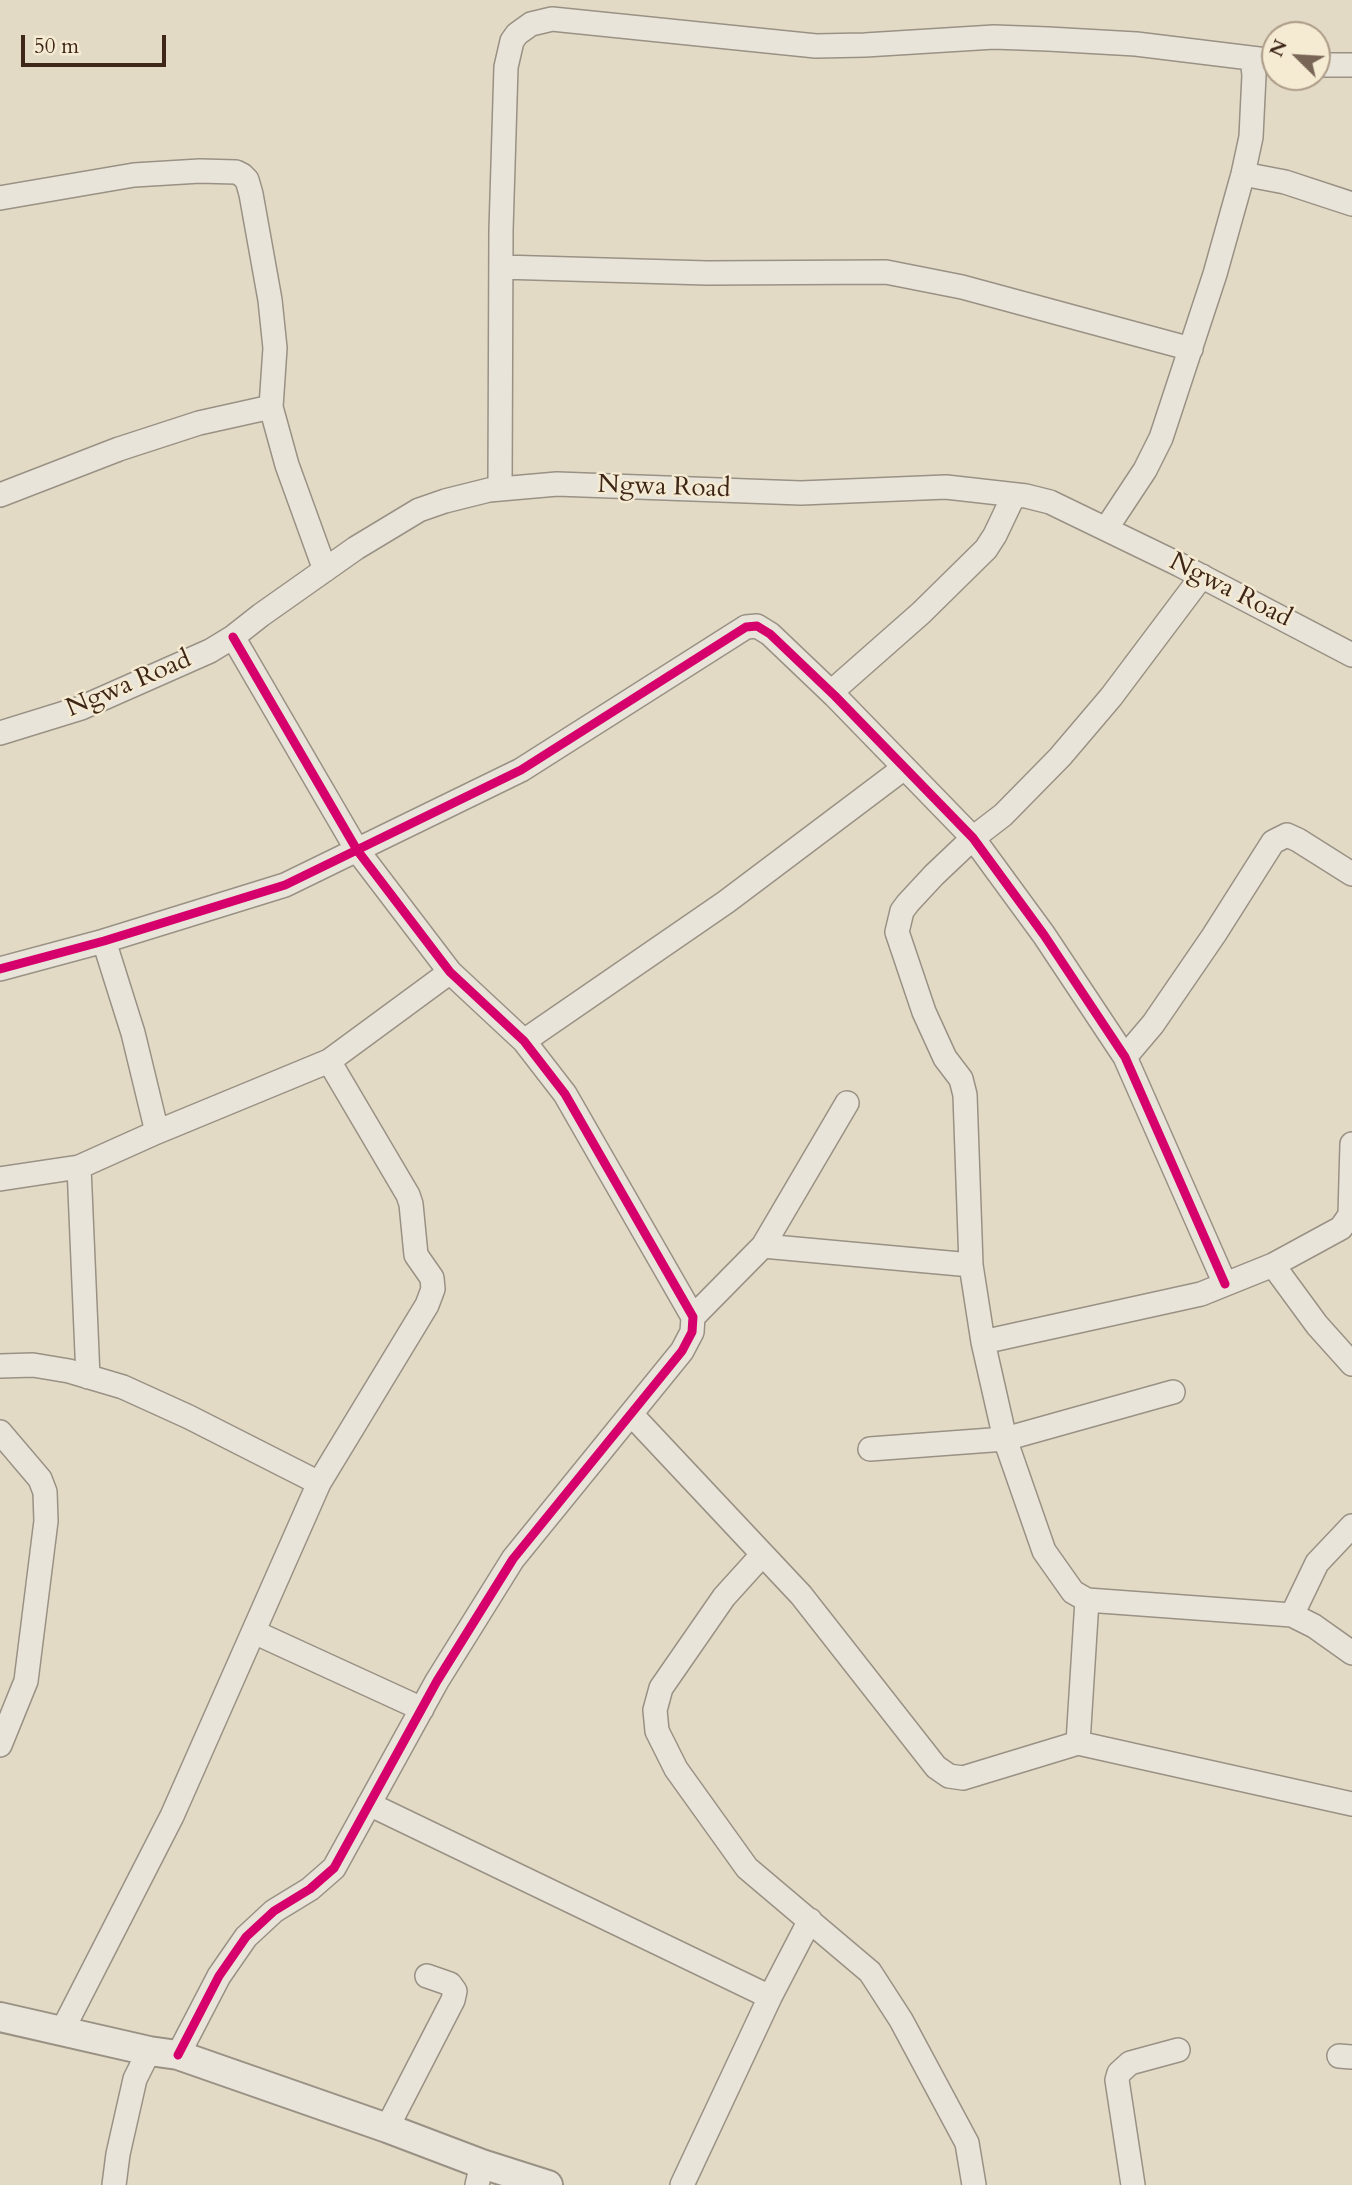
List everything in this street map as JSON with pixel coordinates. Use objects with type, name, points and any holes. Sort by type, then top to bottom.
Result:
[{"type":"street","points":[[500,489],[501,176],[508,51],[517,34],[540,20],[552,19],[816,46],[865,46],[994,37],[1136,44],[1261,59]]},
{"type":"street","points":[[1105,528],[1145,470],[1161,438],[1191,349],[1243,174],[1251,137],[1252,58]]},
{"type":"street","points":[[1331,65],[1352,65]]},
{"type":"street","points":[[0,198],[134,175],[236,172],[247,180],[270,300],[275,348],[271,407],[287,464],[325,570]]},
{"type":"street","points":[[1243,174],[1285,181],[1352,204]]},
{"type":"street","points":[[501,267],[706,273],[886,272],[939,282],[1191,349]]},
{"type":"street","points":[[0,495],[119,449],[199,423],[271,407]]},
{"type":"street","name":"Ngwa Road","points":[[0,733],[81,708],[176,667],[233,637],[356,548],[419,510],[444,500],[500,489],[557,484],[801,493],[933,487],[1014,495],[1050,502],[1202,576],[1352,655]]},
{"type":"street","points":[[835,696],[837,687],[921,613],[986,549],[1014,495]]},
{"type":"street","points":[[1202,576],[1111,697],[1060,757],[1003,815],[934,875],[908,903],[902,911],[897,932],[924,1012],[945,1058],[961,1079],[965,1095],[971,1265],[983,1342],[1005,1439],[1044,1551],[1073,1592],[1087,1600],[1292,1615],[1314,1626],[1352,1653]]},
{"type":"street","points":[[0,969],[104,941],[285,886],[521,770],[746,627],[757,626],[770,634],[835,696],[974,838],[1044,935],[1125,1057],[1225,1284]]},
{"type":"street","points":[[178,2055],[219,1976],[246,1937],[274,1911],[310,1889],[334,1868],[422,1709],[513,1559],[682,1351],[692,1332],[693,1317],[565,1094],[524,1041],[450,972],[357,850],[233,637]]},
{"type":"street","points":[[524,1041],[726,902],[904,768]]},
{"type":"street","points":[[1125,1057],[1153,1024],[1199,958],[1273,842],[1287,835],[1298,839],[1352,874]]},
{"type":"street","points":[[104,941],[133,1033],[157,1132]]},
{"type":"street","points":[[0,1179],[79,1167],[328,1061],[450,972]]},
{"type":"street","points":[[62,2031],[172,1816],[319,1483],[427,1305],[433,1289],[432,1278],[416,1255],[408,1195],[328,1061]]},
{"type":"street","points":[[693,1317],[763,1246],[847,1103]]},
{"type":"street","points":[[983,1342],[1201,1294],[1273,1265],[1341,1228],[1350,1215],[1352,1144]]},
{"type":"street","points":[[79,1167],[88,1377]]},
{"type":"street","points":[[763,1246],[971,1265]]},
{"type":"street","points":[[1273,1265],[1318,1325],[1352,1364]]},
{"type":"street","points":[[0,1366],[33,1365],[69,1371],[123,1387],[319,1483]]},
{"type":"street","points":[[870,1449],[1005,1439],[1173,1392]]},
{"type":"street","points":[[631,1414],[801,1595],[936,1767],[949,1776],[963,1778],[1078,1743],[1352,1804]]},
{"type":"street","points":[[0,1432],[40,1479],[45,1492],[46,1521],[26,1681],[0,1745]]},
{"type":"street","points":[[1292,1615],[1317,1563],[1352,1526]]},
{"type":"street","points":[[762,1555],[724,1597],[661,1688],[654,1710],[657,1731],[676,1769],[747,1868],[870,1972],[895,2011],[967,2143],[974,2185]]},
{"type":"street","points":[[1078,1743],[1087,1600]]},
{"type":"street","points":[[254,1632],[422,1709]]},
{"type":"street","points":[[369,1804],[770,1997]]},
{"type":"street","points":[[682,2185],[770,1997],[810,1920]]},
{"type":"street","points":[[387,2128],[453,2000],[455,1991],[450,1984],[427,1976]]},
{"type":"street","points":[[0,2017],[149,2051],[178,2055],[387,2128],[479,2175],[548,2185]]},
{"type":"street","points":[[1133,2185],[1117,2080],[1119,2073],[1130,2063],[1178,2050]]},
{"type":"street","points":[[114,2185],[118,2154],[135,2079],[149,2051]]},
{"type":"cycle path","points":[[0,969],[104,941],[285,885],[521,770],[746,627],[757,626],[770,634],[835,696],[973,838],[1044,935],[1125,1057],[1225,1284]]},
{"type":"cycle path","points":[[178,2055],[219,1976],[246,1937],[274,1911],[310,1889],[334,1868],[437,1681],[513,1559],[682,1351],[692,1332],[693,1317],[565,1094],[524,1041],[450,972],[357,850],[233,637]]}]
